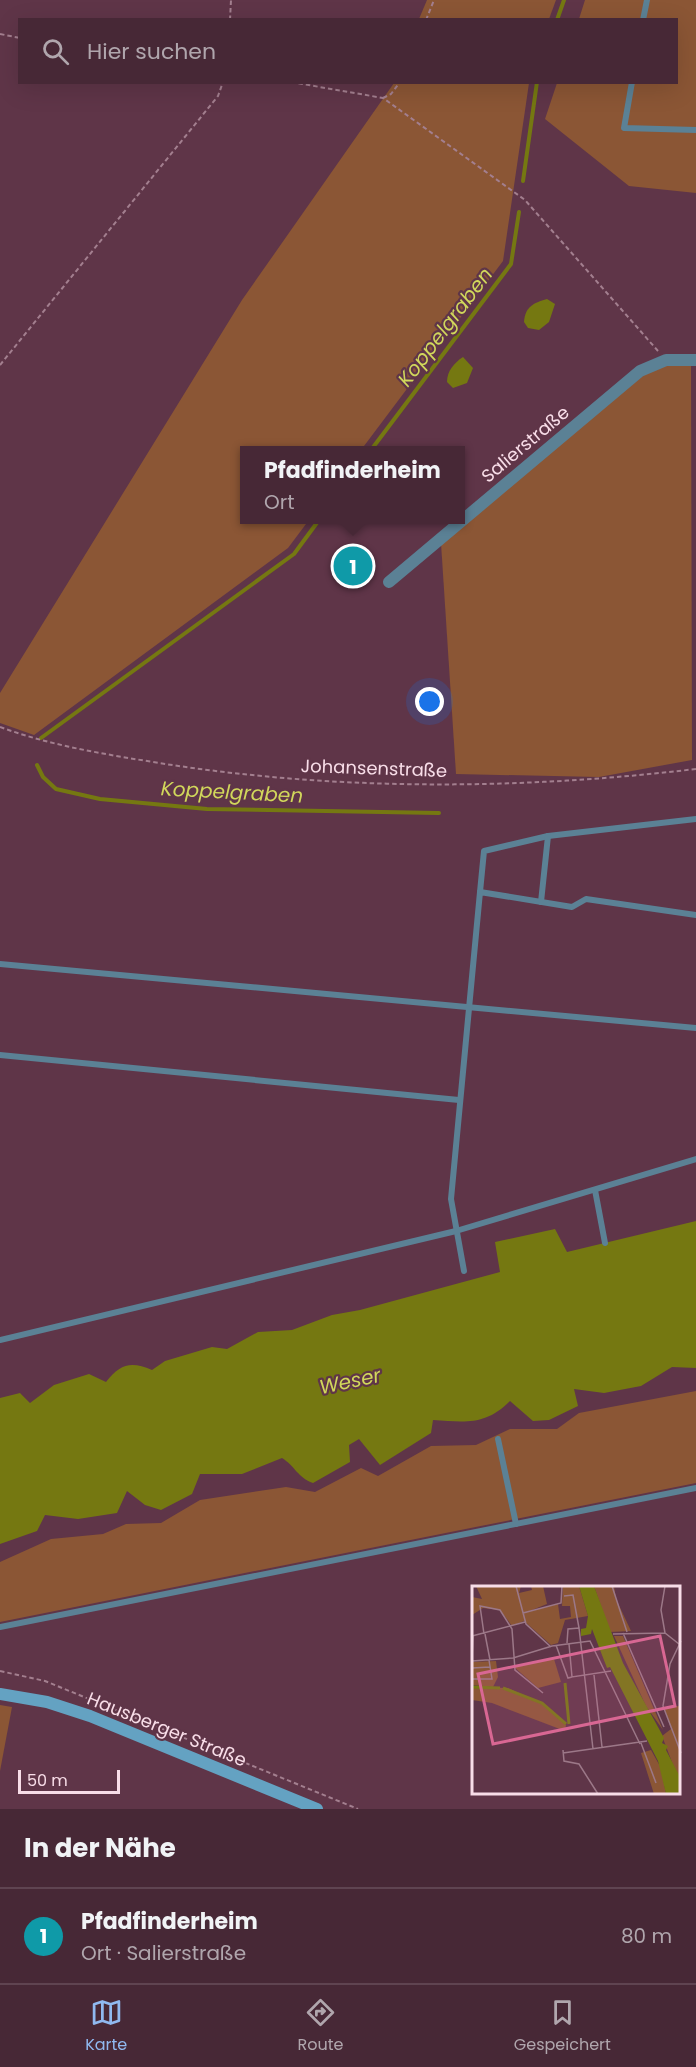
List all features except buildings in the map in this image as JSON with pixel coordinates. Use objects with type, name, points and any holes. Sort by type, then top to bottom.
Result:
[{"type":"main road","name":"Hausberger Straße","points":[[0,1694],[47,1702],[90,1716],[317,1809]]},
{"type":"street","name":"Salierstraße","points":[[465,518],[640,371],[666,360],[696,360]]},
{"type":"street","name":"Salierstraße","points":[[388,582],[457,524]]},
{"type":"lane","points":[[643,18],[647,0]]},
{"type":"lane","points":[[632,84],[624,128],[696,130]]},
{"type":"lane","points":[[464,1271],[451,1199],[484,850],[548,836],[696,819]]},
{"type":"lane","points":[[541,902],[548,836]]},
{"type":"lane","points":[[480,892],[572,907],[586,899],[696,915]]},
{"type":"lane","points":[[0,964],[696,1028]]},
{"type":"lane","points":[[0,1055],[459,1100]]},
{"type":"lane","points":[[0,1340],[456,1231],[696,1159]]},
{"type":"lane","points":[[595,1191],[605,1243]]},
{"type":"lane","points":[[498,1439],[516,1524]]},
{"type":"lane","points":[[0,1627],[696,1488]]},
{"type":"path","points":[[230,18],[231,0]]},
{"type":"path","points":[[427,18],[434,0]]},
{"type":"path","points":[[0,34],[18,38]]},
{"type":"path","points":[[0,365],[218,96],[222,84]]},
{"type":"path","points":[[302,84],[383,98],[525,200],[666,360]]},
{"type":"path","points":[[383,98],[391,94],[398,84]]},
{"type":"path","name":"Johansenstraße","points":[[0,727],[52,745],[228,774],[339,781],[516,784],[597,780],[696,769]]},
{"type":"path","points":[[0,1671],[45,1681],[358,1809]]},
{"type":"shaded area","points":[[427,0],[556,0],[549,18],[419,18]]},
{"type":"shaded area","points":[[585,0],[696,0],[696,193],[629,186],[545,119],[557,84],[678,84],[678,18],[579,18]]},
{"type":"shaded area","points":[[393,84],[529,84],[503,261],[364,446],[240,446],[240,524],[306,524],[288,548],[34,735],[0,723],[0,693],[242,300]]},
{"type":"shaded area","points":[[691,362],[692,760],[599,777],[456,774],[441,543],[657,364]]},
{"type":"shaded area","points":[[696,1391],[696,1483],[0,1622],[0,1562],[51,1539],[103,1534],[126,1524],[161,1523],[200,1500],[286,1487],[315,1492],[361,1468],[378,1476],[431,1446],[476,1445],[510,1429],[557,1429],[579,1413]]},
{"type":"shaded area","points":[[0,1705],[12,1707],[0,1771]]},
{"type":"water","points":[[547,299],[555,304],[549,322],[539,330],[528,328],[524,322],[528,309]]},
{"type":"water","points":[[463,357],[473,368],[467,383],[453,388],[447,382],[448,374]]},
{"type":"water","name":"Weser","points":[[696,1221],[696,1368],[672,1367],[641,1386],[604,1393],[574,1389],[578,1406],[549,1420],[533,1421],[510,1401],[483,1419],[474,1421],[433,1420],[431,1433],[380,1465],[359,1439],[349,1445],[350,1462],[313,1483],[282,1458],[242,1474],[200,1474],[192,1494],[161,1510],[145,1505],[127,1491],[117,1513],[78,1519],[45,1515],[37,1531],[0,1544],[0,1398],[20,1393],[30,1403],[54,1385],[89,1374],[106,1382],[116,1371],[126,1366],[132,1365],[152,1370],[165,1361],[212,1347],[227,1349],[258,1332],[292,1330],[332,1315],[360,1310],[500,1272],[495,1242],[555,1229],[567,1252]]},
{"type":"waterway","name":"Koppelgraben","points":[[558,18],[564,0]]},
{"type":"waterway","name":"Koppelgraben","points":[[523,181],[537,84]]},
{"type":"waterway","name":"Koppelgraben","points":[[374,446],[511,264],[519,212]]},
{"type":"waterway","name":"Koppelgraben","points":[[41,738],[294,554],[316,524]]},
{"type":"waterway","name":"Koppelgraben","points":[[37,765],[43,777],[56,789],[100,799],[207,809],[439,813]]},
{"type":"place","name":"Pfadfinderheim","points":[[353,566]]}]
